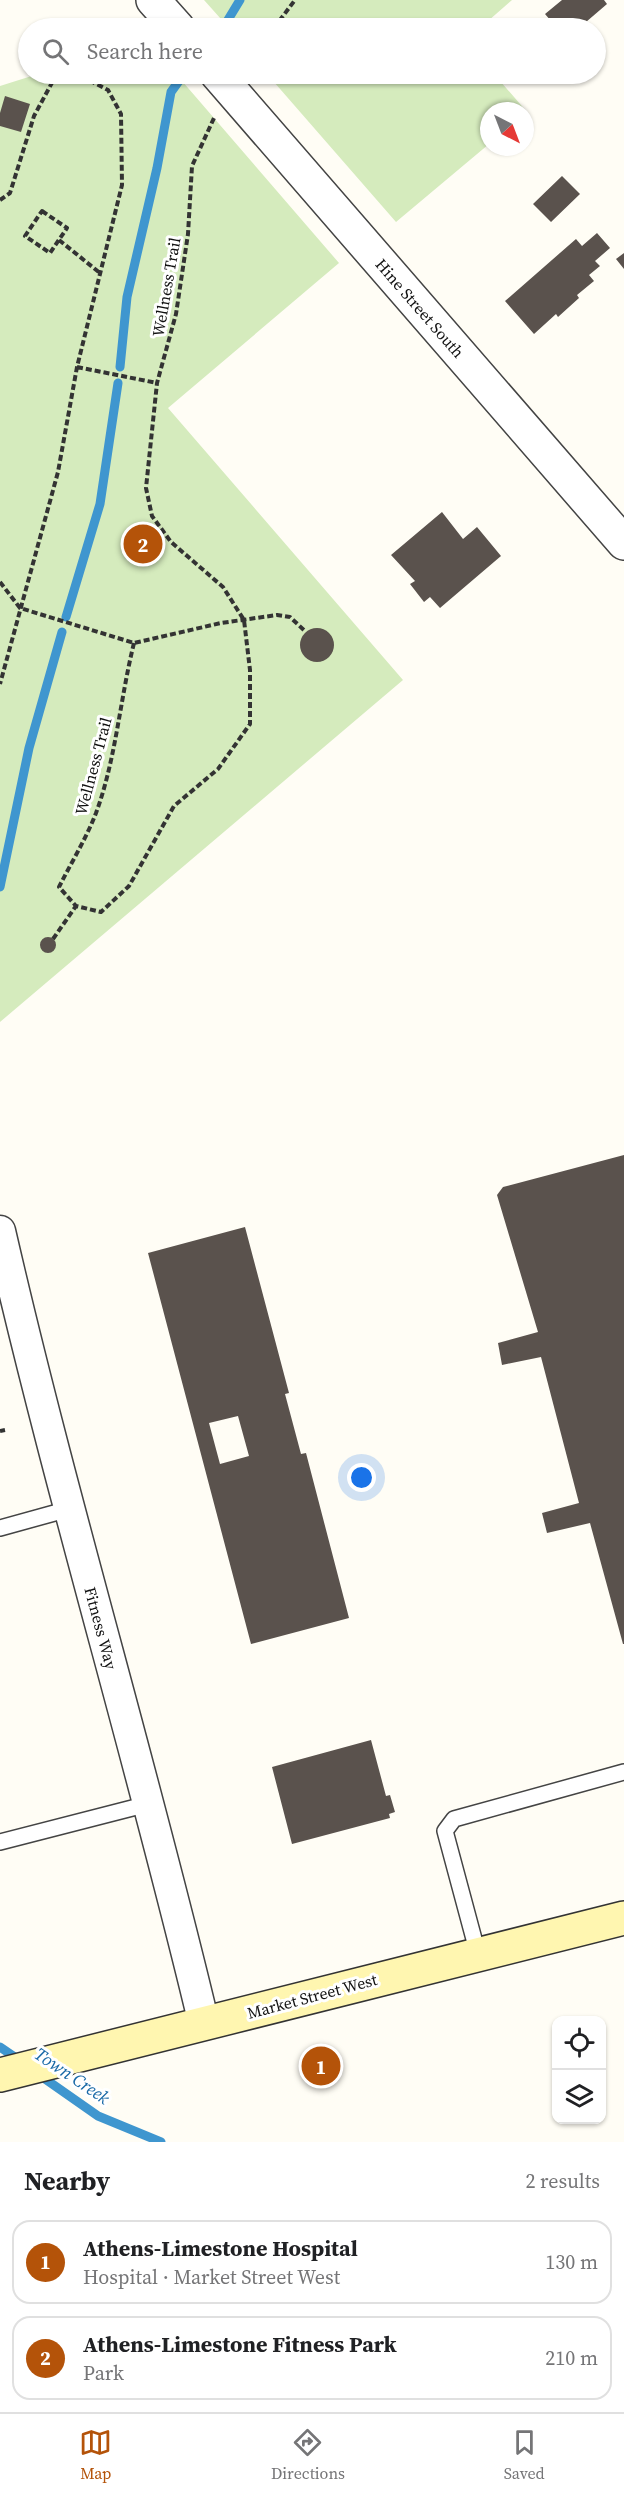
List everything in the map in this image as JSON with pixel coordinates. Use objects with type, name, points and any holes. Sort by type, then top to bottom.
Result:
[{"type":"main road","name":"Market Street West","points":[[0,2075],[624,1918]]},
{"type":"street","points":[[153,0],[169,18]]},
{"type":"street","name":"Hine Street South","points":[[226,84],[624,543]]},
{"type":"street","name":"Fitness Way","points":[[0,1231],[32,1370],[204,2024]]},
{"type":"lane","points":[[0,1528],[69,1509]]},
{"type":"lane","points":[[478,1954],[445,1830],[454,1819],[624,1772]]},
{"type":"lane","points":[[0,1842],[148,1804]]},
{"type":"path","points":[[282,18],[295,0]]},
{"type":"path","points":[[0,200],[10,193],[34,116],[51,84]]},
{"type":"path","points":[[0,684],[58,472],[77,367],[123,185],[121,114],[108,90],[96,84]]},
{"type":"path","name":"Wellness Trail","points":[[134,643],[125,680],[116,739],[96,813],[59,887],[76,906],[101,912],[129,886],[174,806],[218,769],[250,724],[250,670],[244,620],[223,587],[171,542],[152,516],[146,488],[158,383],[176,314],[188,234],[192,166],[215,116]]},
{"type":"path","points":[[42,211],[67,228],[59,240],[50,253],[25,236],[42,211]]},
{"type":"path","points":[[59,240],[100,273]]},
{"type":"path","points":[[77,367],[158,383]]},
{"type":"path","points":[[0,582],[20,608],[134,643],[221,623],[277,615],[290,617],[306,632]]},
{"type":"path","points":[[52,939],[76,906]]},
{"type":"green space","points":[[204,0],[512,0],[491,18],[220,18]]},
{"type":"green space","points":[[18,80],[18,84],[185,84],[339,263],[168,408],[403,680],[0,1022],[0,86]]},
{"type":"green space","points":[[276,84],[503,84],[518,102],[480,102],[480,152],[396,222]]},
{"type":"building","points":[[562,0],[604,0],[607,4],[591,18],[548,18],[545,14]]},
{"type":"building","points":[[5,96],[30,104],[21,132],[0,126],[0,113]]},
{"type":"building","points":[[562,176],[580,194],[551,222],[533,204]]},
{"type":"building","points":[[597,233],[610,248],[595,261],[600,266],[589,275],[594,281],[577,295],[579,298],[558,317],[556,314],[534,334],[505,301],[576,239],[582,246]]},
{"type":"building","points":[[624,253],[624,269],[616,259]]},
{"type":"building","points":[[442,512],[463,539],[477,527],[501,556],[440,608],[430,597],[424,602],[410,584],[415,581],[391,555]]},
{"type":"building","points":[[317,628],[329,633],[334,645],[329,657],[317,662],[305,657],[300,645],[305,633]]},
{"type":"building","points":[[48,937],[56,945],[48,953],[40,945]]},
{"type":"building","points":[[624,1155],[623,1644],[590,1523],[547,1533],[542,1513],[579,1503],[541,1357],[502,1365],[498,1343],[538,1332],[497,1195],[503,1187]]},
{"type":"building","points":[[245,1227],[289,1393],[285,1394],[301,1454],[306,1453],[349,1618],[251,1644],[148,1253]],"holes":[[[238,1416],[249,1456],[220,1464],[209,1423]]]},
{"type":"building","points":[[371,1740],[386,1796],[390,1795],[395,1812],[389,1814],[390,1818],[292,1844],[272,1767]]},
{"type":"waterway","points":[[229,18],[240,0]]},
{"type":"waterway","points":[[120,367],[127,297],[157,168],[171,92],[177,84]]},
{"type":"waterway","points":[[66,617],[100,504],[118,383]]},
{"type":"waterway","points":[[0,887],[29,748],[62,632]]},
{"type":"waterway","name":"Town Creek","points":[[0,2047],[22,2062]]},
{"type":"waterway","name":"Town Creek","points":[[38,2074],[98,2116],[161,2142]]},
{"type":"place","name":"Athens-Limestone Fitness Park","points":[[143,544]]},
{"type":"place","name":"Athens-Limestone Hospital","points":[[321,2066]]}]
